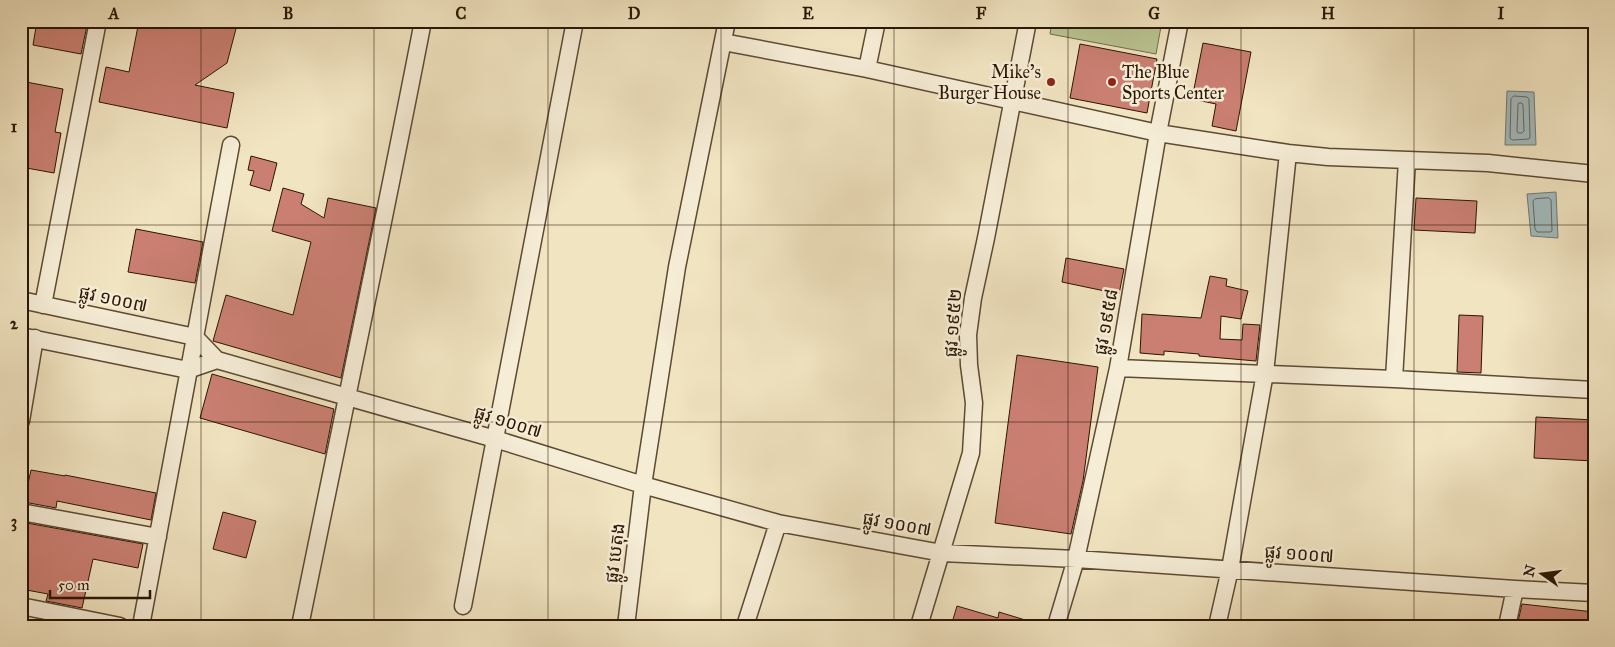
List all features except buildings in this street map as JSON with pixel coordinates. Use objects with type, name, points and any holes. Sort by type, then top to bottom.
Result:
[{"type":"street","points":[[43,305],[98,21]]},
{"type":"street","points":[[300,626],[346,396],[388,201],[423,21]]},
{"type":"street","points":[[463,606],[574,21]]},
{"type":"street","name":"ផ្លូវ បេតុង","points":[[626,626],[643,485],[677,267],[727,21]]},
{"type":"street","points":[[867,69],[877,21]]},
{"type":"street","name":"ផ្លូវ ១៩៥២","points":[[919,626],[971,453],[974,403],[969,365],[968,335],[973,298],[1028,21]]},
{"type":"street","name":"ផ្លូវ ១៩៥៨","points":[[1056,626],[1076,559],[1118,368],[1158,133],[1180,21]]},
{"type":"street","points":[[723,42],[867,69],[1158,133],[1288,153],[1328,157],[1496,164],[1594,174]]},
{"type":"street","points":[[141,626],[231,145]]},
{"type":"street","points":[[1217,626],[1230,570],[1265,373],[1288,153]]},
{"type":"street","points":[[1394,379],[1406,160]]},
{"type":"street","name":"ផ្លូវ ១០០៧","points":[[21,300],[195,337]]},
{"type":"street","points":[[21,421],[28,337],[188,370],[217,360],[195,337]]},
{"type":"street","name":"ផ្លូវ ១០០៧","points":[[217,360],[495,439],[643,485],[778,522],[942,553],[1076,559],[1594,593]]},
{"type":"street","points":[[1118,368],[1265,373],[1594,390]]},
{"type":"street","points":[[21,512],[158,537]]},
{"type":"street","points":[[745,626],[778,522]]},
{"type":"street","points":[[1507,626],[1515,589]]},
{"type":"street","points":[[21,606],[120,626]]},
{"type":"green space","points":[[1052,21],[1162,21],[1156,54],[1050,34]]},
{"type":"water","points":[[1507,91],[1534,92],[1536,145],[1505,145]]},
{"type":"water","points":[[1556,192],[1558,238],[1531,236],[1527,194]]},
{"type":"place","name":"Mike's Burger House","points":[[1051,82]]},
{"type":"place","name":"The Blue Sports Center","points":[[1112,82]]}]
